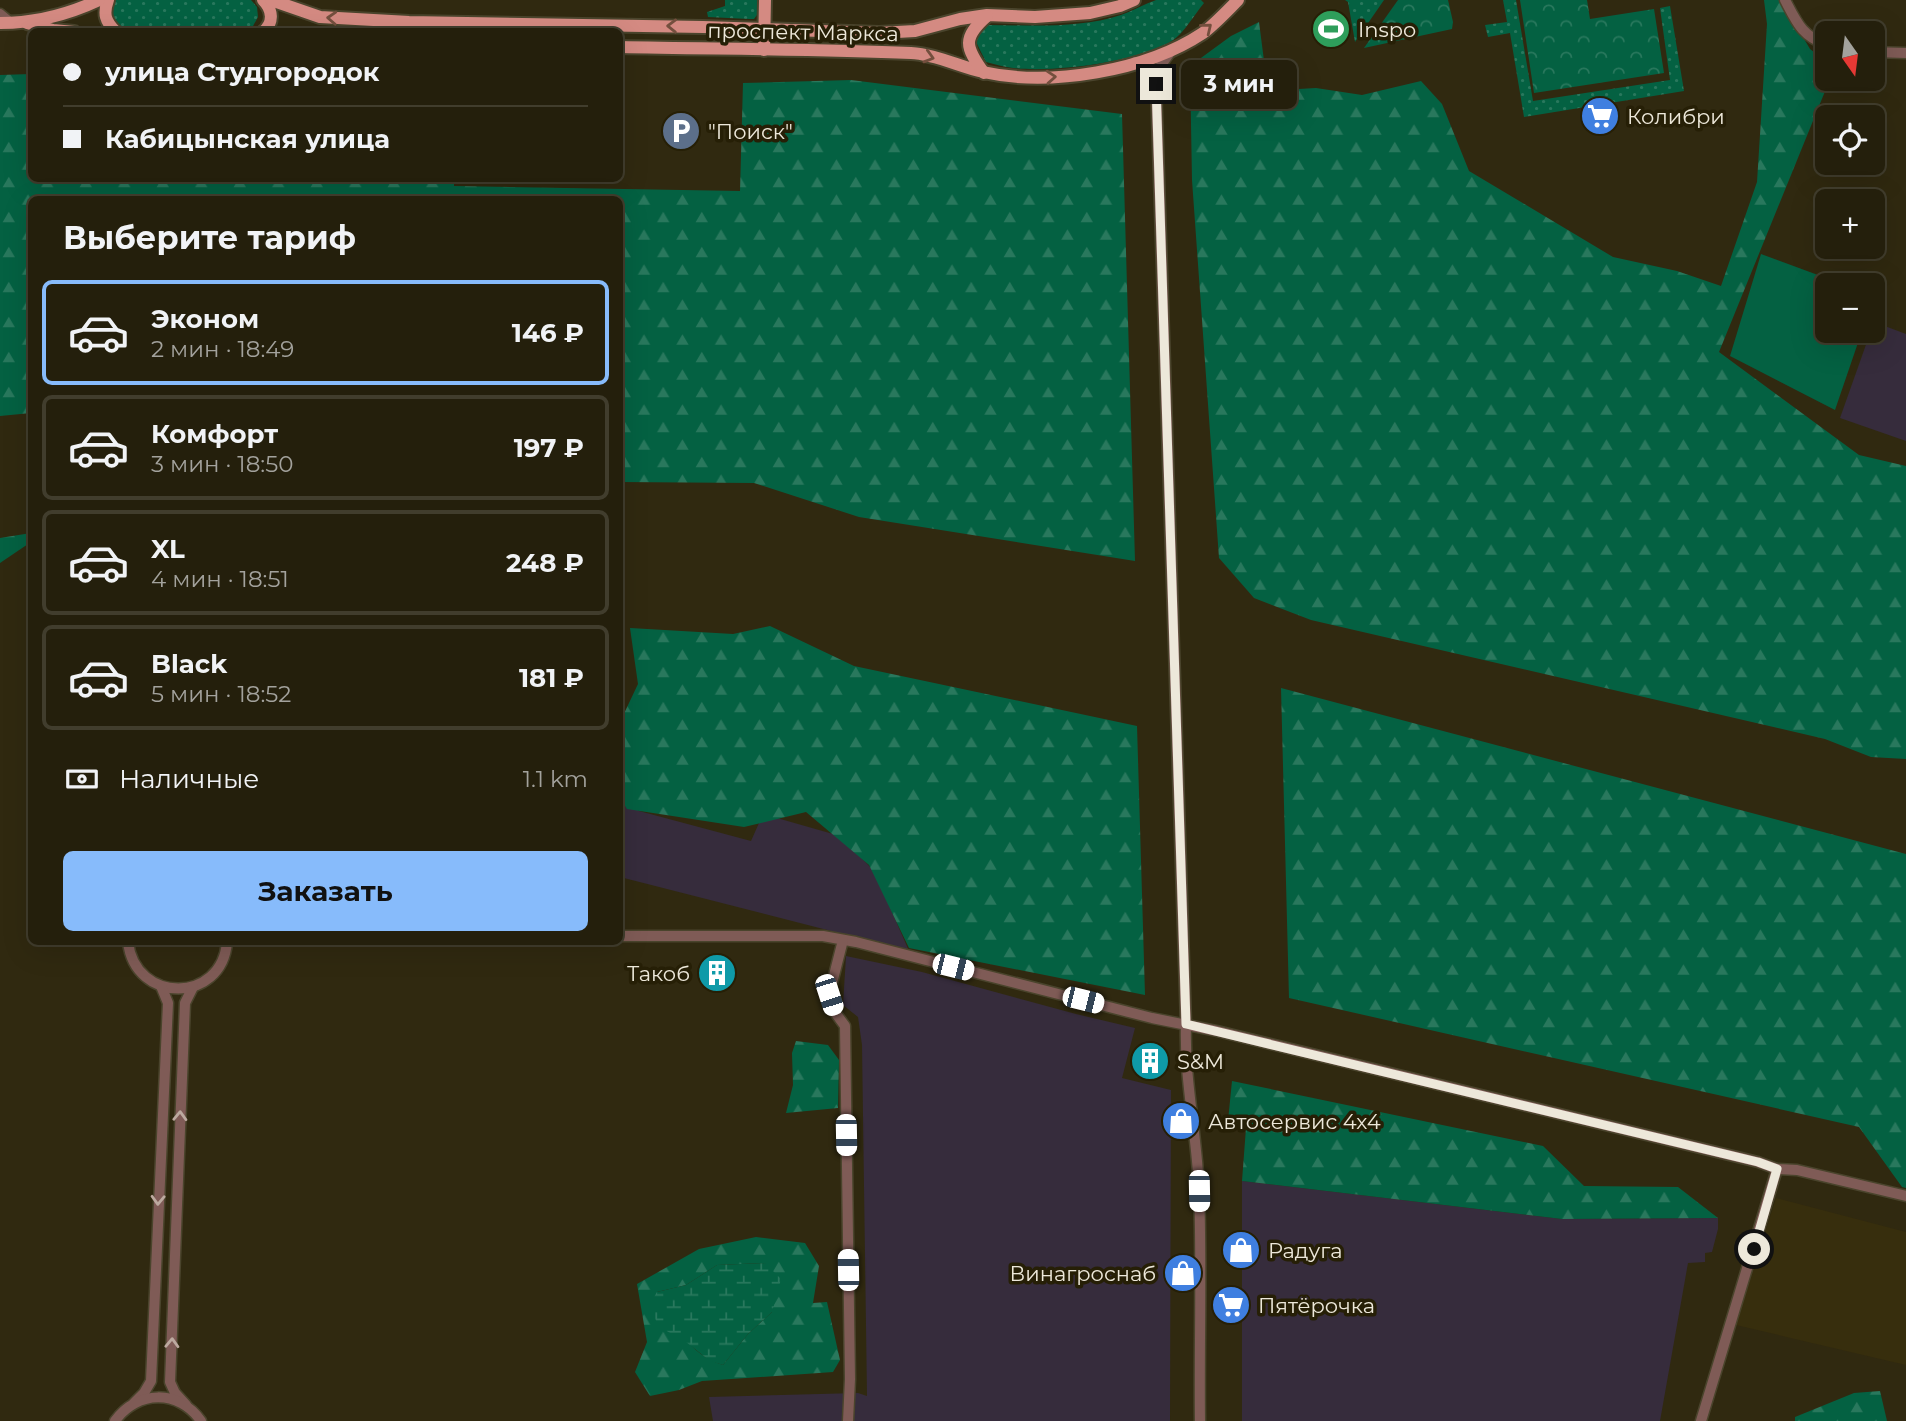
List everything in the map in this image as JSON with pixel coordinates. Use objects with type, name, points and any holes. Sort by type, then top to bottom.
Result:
[{"type":"main road","points":[[6,23],[27,23],[68,13],[99,0]]},
{"type":"main road","points":[[108,0],[104,11],[106,21],[112,28]]},
{"type":"main road","points":[[263,0],[271,13],[271,22],[266,28]]},
{"type":"main road","name":"проспект Маркса","points":[[271,0],[320,18],[879,33],[915,31],[987,15],[1035,17],[1090,13],[1134,0]]},
{"type":"main road","points":[[764,50],[765,0]]},
{"type":"main road","name":"проспект Маркса","points":[[623,47],[916,53],[984,72],[1038,78],[1095,73],[1171,51],[1205,32],[1238,0]]},
{"type":"main road","points":[[984,72],[972,57],[968,37],[987,15]]},
{"type":"main road","points":[[27,23],[46,28]]},
{"type":"street","points":[[1785,0],[1800,28],[1815,41]]},
{"type":"street","points":[[0,14],[6,23]]},
{"type":"street","points":[[1171,51],[1161,65],[1156,84],[1187,1083],[1196,1140],[1199,1191],[1200,1421]]},
{"type":"street","points":[[1885,52],[1906,53]]},
{"type":"street","points":[[1135,62],[1147,71],[1156,84]]},
{"type":"street","points":[[623,936],[823,936],[843,940],[1152,1018],[1745,1158],[1777,1169],[1797,1170],[1906,1196]]},
{"type":"street","points":[[843,940],[829,995],[834,1011],[845,1027],[850,1379],[848,1421]]},
{"type":"street","points":[[128,945],[129,953],[145,977],[161,986],[177,989],[193,987],[216,971],[225,955],[227,945]]},
{"type":"street","points":[[115,1421],[144,1393],[151,1381],[168,1003],[161,986]]},
{"type":"street","points":[[193,987],[185,1003],[170,1382],[174,1393],[201,1421]]},
{"type":"street","points":[[1701,1421],[1777,1169]]},
{"type":"street","points":[[134,1403],[149,1397],[164,1397],[186,1405]]},
{"type":"shaded area","points":[[1885,326],[1906,334],[1906,441],[1840,418],[1867,343],[1885,343]]},
{"type":"shaded area","points":[[623,800],[639,811],[751,841],[763,814],[840,836],[874,871],[909,951],[623,878]]},
{"type":"shaded area","points":[[846,956],[922,972],[1135,1028],[1122,1078],[1171,1090],[1170,1421],[713,1421],[709,1397],[858,1393],[867,1396],[862,1045],[858,1017],[843,1005]]},
{"type":"shaded area","points":[[1242,1181],[1562,1219],[1718,1218],[1712,1252],[1705,1253],[1705,1262],[1688,1263],[1660,1421],[1242,1421]]},
{"type":"shaded area","points":[[1776,1198],[1906,1232],[1906,1365],[1736,1325]]},
{"type":"green space","points":[[114,0],[251,0],[257,7],[258,17],[249,28],[120,28],[113,23],[110,4]]},
{"type":"green space","points":[[725,0],[758,0],[757,15],[754,19],[708,17],[707,12],[725,6]]},
{"type":"green space","points":[[1156,0],[1201,0],[1204,3],[1185,29],[1172,41],[1138,55],[1117,60],[1050,69],[1013,68],[986,62],[976,42],[979,30],[986,25],[1088,22],[1121,15]]},
{"type":"green space","points":[[1345,0],[1384,0],[1355,42],[1348,2]]},
{"type":"green space","points":[[1398,0],[1448,0],[1452,29],[1364,48]]},
{"type":"green space","points":[[1503,0],[1516,0],[1533,101],[1670,80],[1660,8],[1670,6],[1684,91],[1524,117],[1510,33],[1488,37],[1485,25],[1507,22]]},
{"type":"green space","points":[[1520,0],[1587,0],[1590,19],[1654,9],[1664,73],[1534,93]]},
{"type":"green space","points":[[1764,0],[1781,0],[1810,49],[1815,53],[1815,91],[1825,91],[1819,105],[1815,105],[1815,116],[1719,352],[1859,455],[1906,466],[1906,759],[1871,757],[1825,739],[1311,620],[1254,598],[1219,558],[1192,180],[1190,66],[1231,36],[1259,22],[1267,84],[1281,90],[1316,88],[1362,95],[1421,81],[1442,104],[1469,171],[1613,257],[1677,271],[1721,286],[1757,182],[1767,24]]},
{"type":"green space","points":[[28,74],[28,182],[454,182],[454,186],[740,191],[743,83],[851,80],[1122,114],[1135,561],[859,517],[754,483],[623,482],[623,196],[28,196],[28,413],[0,416],[0,75]]},
{"type":"green space","points":[[1761,254],[1815,274],[1815,343],[1858,343],[1835,410],[1730,356]]},
{"type":"green space","points":[[28,533],[28,544],[0,563],[0,538]]},
{"type":"green space","points":[[770,626],[854,666],[1137,726],[1145,995],[909,948],[869,865],[806,812],[744,827],[627,809],[623,802],[623,716],[638,684],[630,628],[733,634]]},
{"type":"green space","points":[[1281,688],[1906,854],[1906,1188],[1902,1187],[1859,1127],[1289,998]]},
{"type":"green space","points":[[796,1041],[828,1045],[839,1060],[838,1108],[786,1113],[793,1085],[792,1053]]},
{"type":"green space","points":[[1232,1081],[1543,1146],[1584,1186],[1678,1187],[1718,1218],[1562,1219],[1242,1181],[1246,1128],[1228,1121]]},
{"type":"green space","points":[[756,1237],[805,1243],[819,1266],[813,1303],[827,1302],[840,1360],[833,1372],[702,1381],[679,1390],[650,1396],[635,1372],[647,1342],[637,1284],[699,1249]],"holes":[[[765,1263],[772,1312],[748,1334],[723,1365],[700,1354],[691,1345],[676,1326],[657,1292],[686,1285],[717,1265]]]},
{"type":"green space","points":[[765,1263],[781,1279],[772,1312],[748,1334],[723,1365],[710,1361],[686,1342],[658,1326],[650,1304],[657,1292],[686,1285],[717,1265]]},
{"type":"green space","points":[[1880,1391],[1887,1421],[1795,1421],[1795,1417],[1854,1393]]},
{"type":"place","name":"Inspo","points":[[1331,29]]},
{"type":"place","name":"Колибри","points":[[1600,116]]},
{"type":"place","name":"\"Поиск\"","points":[[681,131]]},
{"type":"place","name":"Такоб","points":[[717,973]]},
{"type":"place","name":"S&M","points":[[1150,1061]]},
{"type":"place","name":"Автосервис 4х4","points":[[1181,1121]]},
{"type":"place","name":"Радуга","points":[[1241,1250]]},
{"type":"place","name":"Винагроснаб","points":[[1183,1273]]},
{"type":"place","name":"Пятёрочка","points":[[1231,1305]]},
{"type":"route","points":[[1156,84],[1186,1024],[1758,1162],[1777,1169],[1754,1249]]}]
